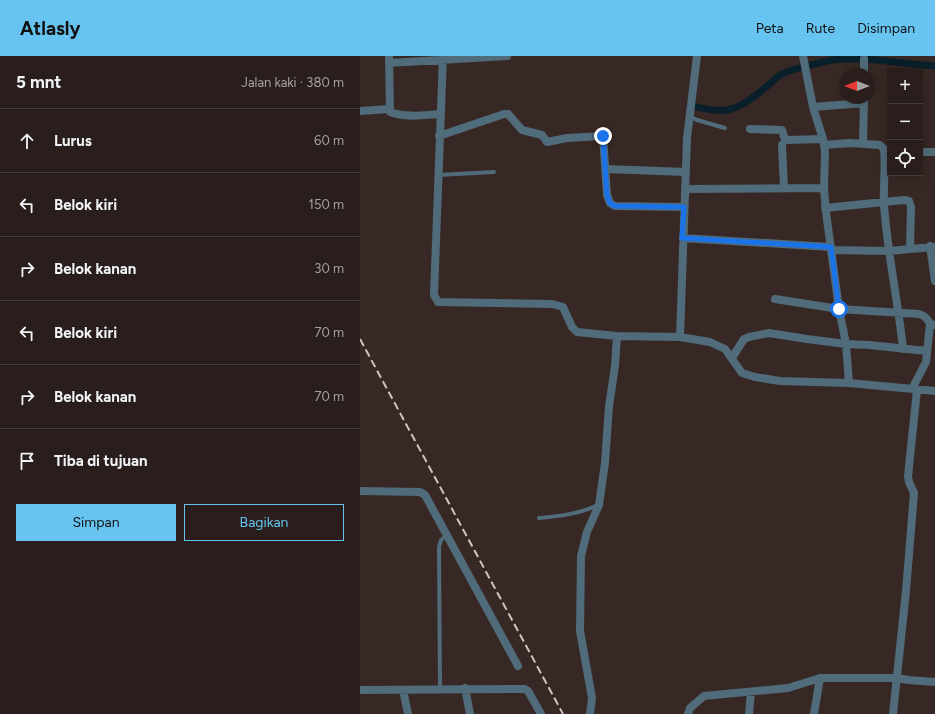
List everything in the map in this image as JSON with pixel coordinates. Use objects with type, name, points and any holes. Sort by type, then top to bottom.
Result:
[{"type":"street","points":[[440,114],[416,116],[390,112],[389,60],[507,56]]},
{"type":"street","points":[[680,338],[685,172],[689,116],[697,56]]},
{"type":"street","points":[[802,56],[813,107],[824,142],[824,188],[826,208],[839,309],[846,344],[849,383]]},
{"type":"street","points":[[442,58],[434,295],[438,302],[552,304],[563,307],[572,327],[577,332],[617,336],[680,338],[710,342],[725,349],[742,373],[754,377],[780,381],[849,383],[935,391]]},
{"type":"street","points":[[864,59],[864,68]]},
{"type":"street","points":[[813,107],[839,103]]},
{"type":"street","points":[[863,144],[864,104]]},
{"type":"street","points":[[360,111],[389,108]]},
{"type":"street","points":[[439,136],[504,114],[508,114],[522,130],[542,135],[547,142],[567,138],[603,136],[607,195],[610,203],[615,206],[684,207]]},
{"type":"street","points":[[750,129],[782,130],[785,140],[863,144],[880,146],[887,152],[884,203],[892,278],[899,313],[903,349]]},
{"type":"street","points":[[782,145],[784,188]]},
{"type":"street","points":[[923,152],[935,152]]},
{"type":"street","points":[[606,169],[685,172]]},
{"type":"street","points":[[685,188],[824,188]]},
{"type":"street","points":[[826,208],[904,200],[908,201],[910,203],[910,249]]},
{"type":"street","points":[[682,238],[890,251],[933,247],[935,281]]},
{"type":"street","points":[[775,298],[839,309],[919,314],[924,315],[932,325],[926,362],[914,389],[908,476],[908,482],[914,493],[906,591],[893,714]]},
{"type":"street","points":[[732,358],[744,339],[769,333],[846,344],[927,350]]},
{"type":"street","points":[[590,714],[592,698],[580,631],[581,556],[587,532],[598,505],[605,463],[609,406],[615,366],[617,336]]},
{"type":"street","points":[[360,492],[420,492],[425,495],[518,666]]},
{"type":"street","points":[[814,714],[820,678]]},
{"type":"street","points":[[688,714],[690,708],[704,696],[788,688],[820,678],[896,678],[935,682]]},
{"type":"street","points":[[465,688],[470,714]]},
{"type":"street","points":[[360,690],[465,688],[525,689],[528,691],[542,714]]},
{"type":"street","points":[[403,690],[408,714]]},
{"type":"street","points":[[750,714],[752,692]]},
{"type":"lane","points":[[689,116],[697,120],[725,128]]},
{"type":"lane","points":[[438,175],[494,172]]},
{"type":"lane","points":[[540,518],[570,515],[585,511],[598,505]]},
{"type":"lane","points":[[440,689],[439,547],[441,540],[447,535]]},
{"type":"waterway","points":[[690,105],[722,111],[730,109],[746,102],[784,73],[801,67],[832,60],[858,59],[935,66]]},
{"type":"railway","points":[[360,339],[563,714]]},
{"type":"route","points":[[603,136],[607,195],[610,203],[615,206],[684,207],[682,238],[831,247],[839,309]]}]
